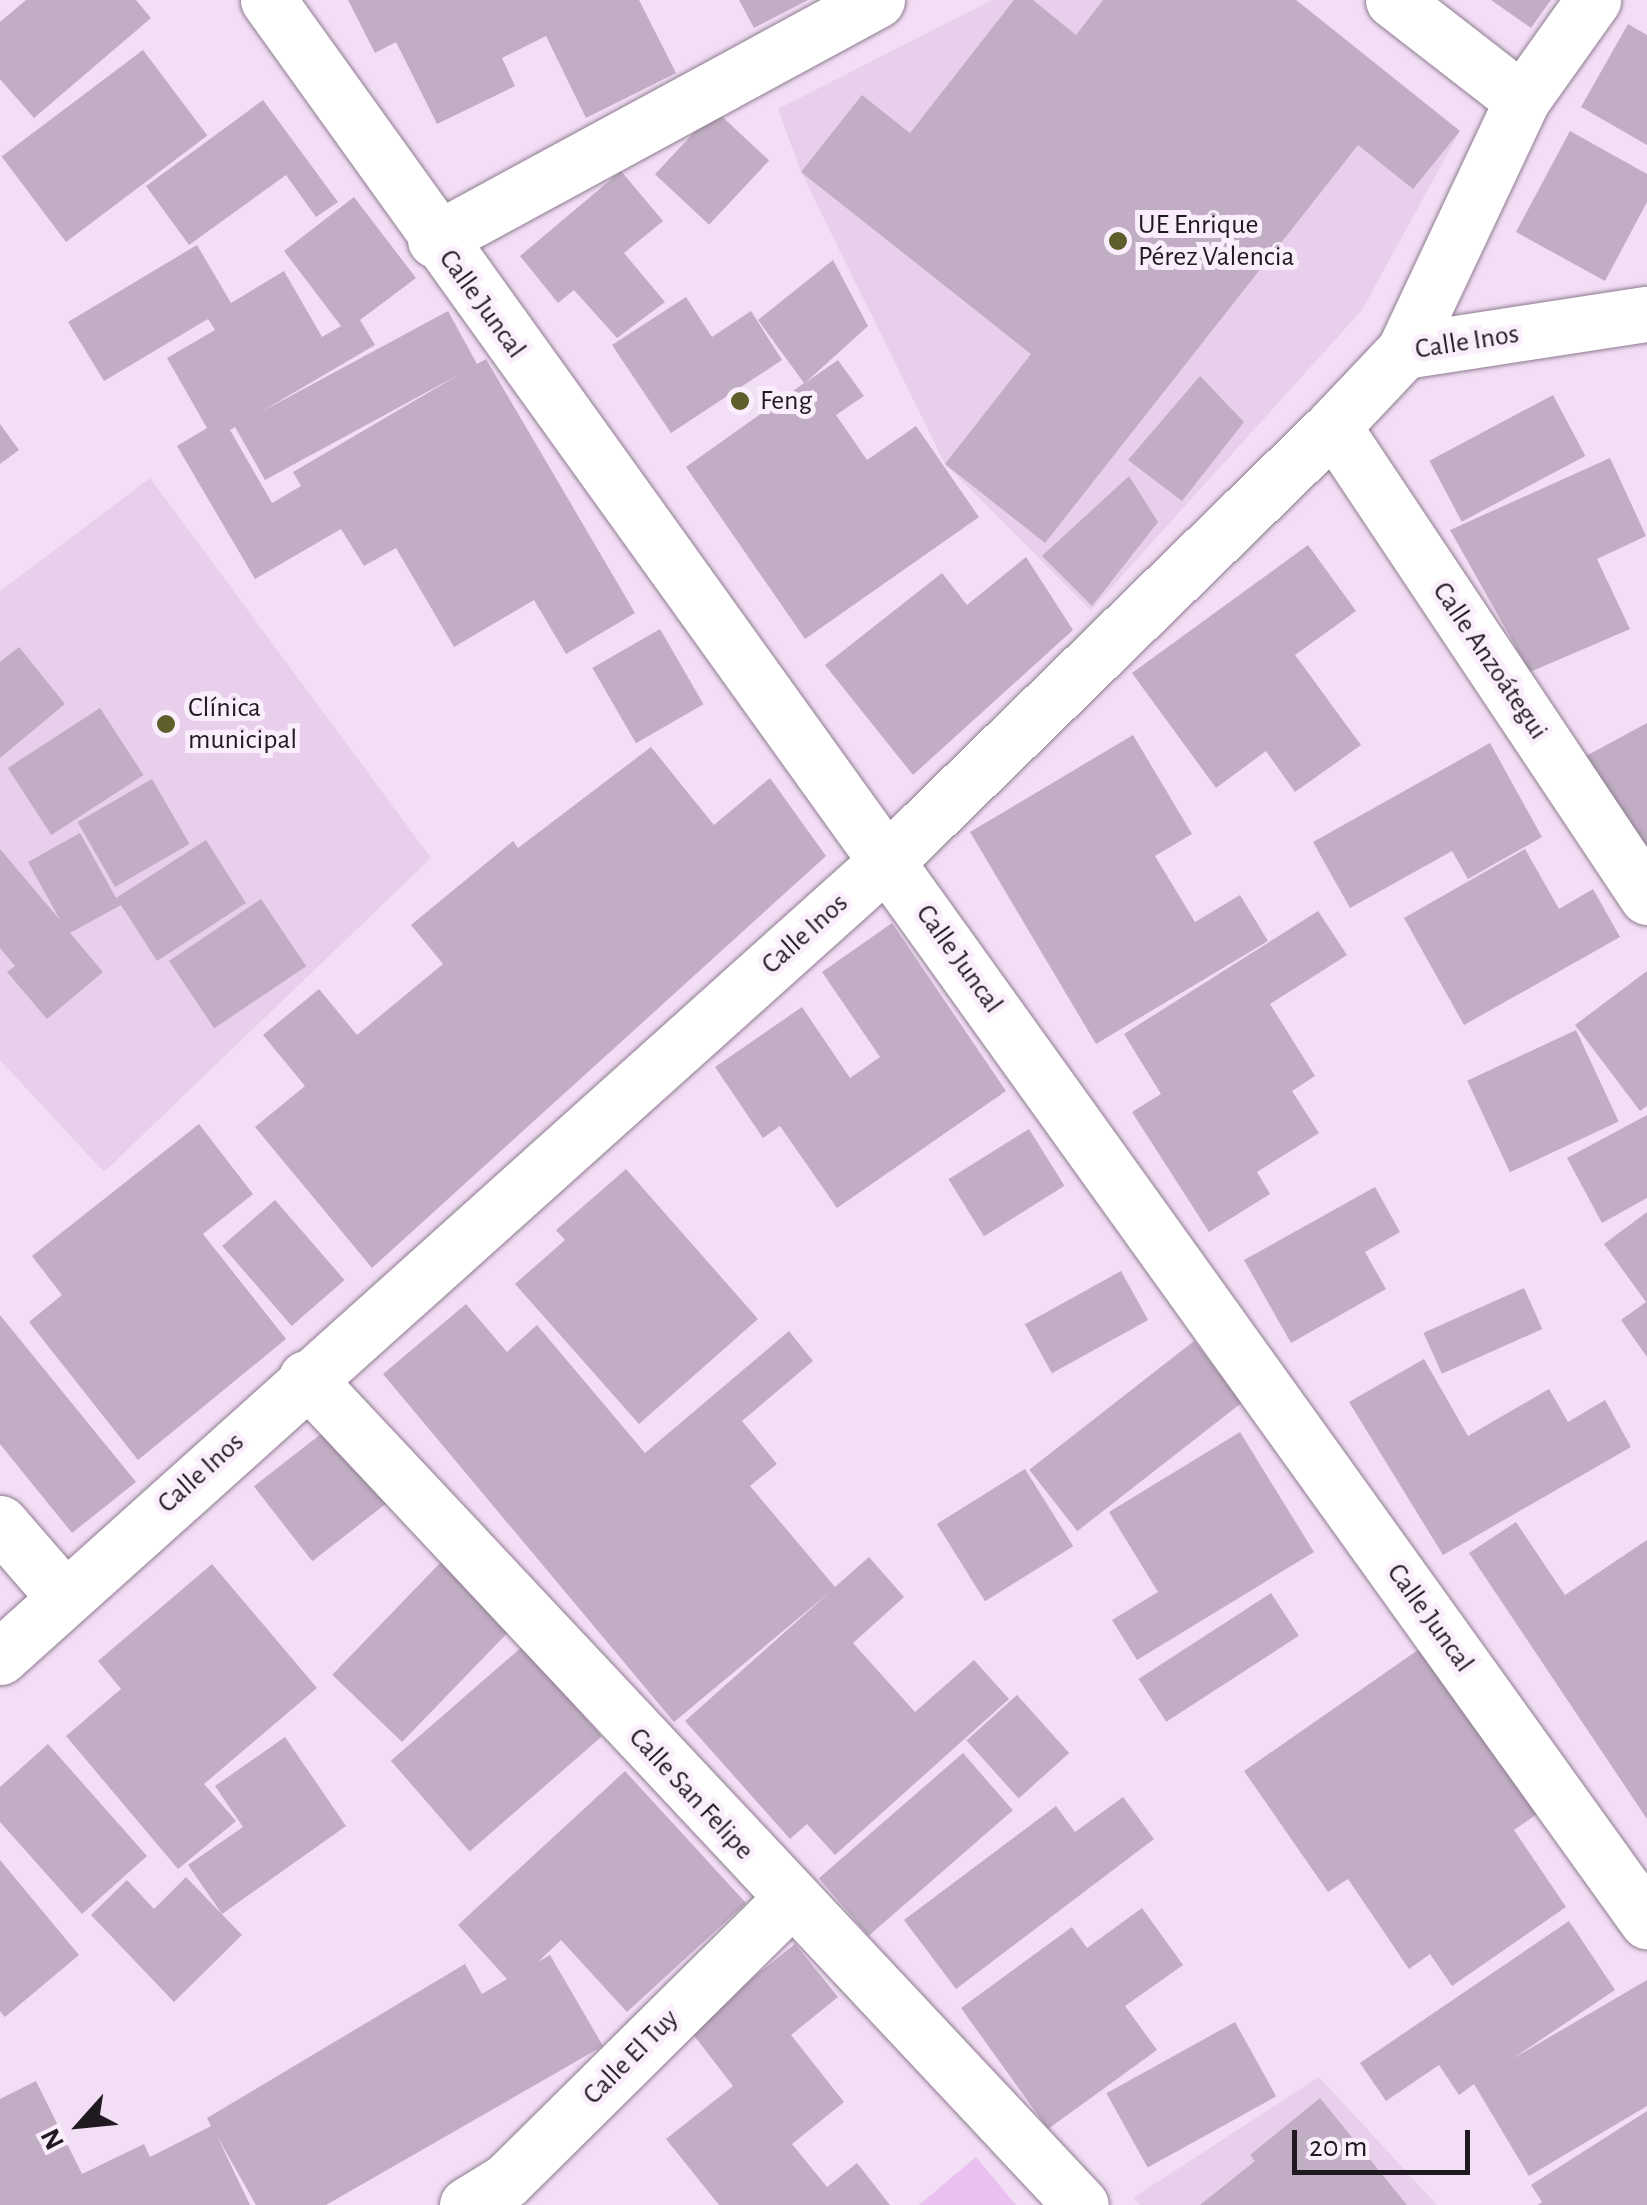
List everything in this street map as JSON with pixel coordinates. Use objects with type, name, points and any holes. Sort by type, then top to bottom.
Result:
[{"type":"street","name":"Calle Juncal","points":[[268,0],[435,240],[888,860],[1647,1920]]},
{"type":"street","points":[[435,240],[877,0]]},
{"type":"street","points":[[1404,350],[1522,100],[1593,0]]},
{"type":"street","points":[[1413,5],[1522,100]]},
{"type":"street","name":"Calle Inos","points":[[0,1656],[888,860],[1333,426],[1404,350],[1647,314]]},
{"type":"street","name":"Calle Anzoátegui","points":[[1333,426],[1647,897]]},
{"type":"street","name":"Calle San Felipe","points":[[306,1378],[790,1900],[1082,2205]]},
{"type":"street","points":[[0,1523],[64,1597]]},
{"type":"street","name":"Calle El Tuy","points":[[467,2205],[506,2180],[790,1900]]},
{"type":"shaded area","name":"UE Enrique Pérez Valencia","points":[[992,0],[1296,0],[1460,131],[1362,310],[1091,610],[945,464],[801,172],[778,109]]},
{"type":"shaded area","name":"Clínica municipal","points":[[150,478],[431,858],[104,1172],[0,1060],[0,591]]},
{"type":"shaded area","points":[[1319,2077],[1437,2205],[1140,2205],[1133,2198]]},
{"type":"shaded area","points":[[976,2157],[1016,2205],[919,2205]]},
{"type":"building","points":[[26,0],[136,0],[151,18],[34,118],[0,79],[0,22]]},
{"type":"building","points":[[348,0],[639,0],[676,73],[586,118],[546,36],[502,58],[515,86],[437,124],[396,42],[375,53]]},
{"type":"building","points":[[739,0],[808,0],[754,28]]},
{"type":"building","name":"UE Enrique Pérez Valencia","points":[[1014,0],[1033,0],[1076,35],[1103,0],[1296,0],[1460,131],[1413,189],[1358,145],[1045,543],[945,464],[1031,354],[801,172],[862,95],[910,133]]},
{"type":"building","points":[[1491,0],[1551,0],[1531,28]]},
{"type":"building","points":[[1628,24],[1647,35],[1647,145],[1581,107]]},
{"type":"building","points":[[143,50],[207,135],[66,242],[2,157]]},
{"type":"building","points":[[263,100],[338,202],[316,217],[286,175],[189,245],[146,186]]},
{"type":"building","points":[[715,110],[769,160],[709,225],[655,174]]},
{"type":"building","points":[[1570,131],[1647,174],[1647,202],[1605,281],[1516,232]]},
{"type":"building","points":[[621,171],[663,221],[624,253],[665,302],[617,338],[574,290],[558,303],[520,256]]},
{"type":"building","points":[[354,197],[416,278],[360,320],[375,345],[259,413],[448,311],[477,364],[486,359],[635,613],[566,654],[534,600],[454,647],[396,548],[364,566],[341,529],[255,579],[177,446],[207,428],[167,358],[215,330],[208,319],[104,381],[68,322],[197,245],[231,303],[284,271],[322,337],[341,326],[284,251]],"holes":[[[460,374],[293,472],[301,486],[272,503],[230,430],[235,427],[265,480]]]},
{"type":"building","points":[[833,260],[868,326],[805,383],[838,360],[864,396],[836,415],[867,460],[916,426],[979,517],[805,639],[686,467],[804,383],[758,320]]},
{"type":"building","points":[[686,297],[712,337],[751,311],[782,360],[671,433],[612,345]]},
{"type":"building","points":[[1200,376],[1244,422],[1182,501],[1128,460]]},
{"type":"building","points":[[1553,395],[1585,456],[1462,522],[1429,461]]},
{"type":"building","points":[[0,424],[19,450],[0,464]]},
{"type":"building","points":[[1610,458],[1646,536],[1597,559],[1630,629],[1530,672],[1450,530]]},
{"type":"building","points":[[1129,476],[1158,522],[1092,606],[1042,556]]},
{"type":"building","points":[[1308,545],[1356,611],[1295,655],[1361,745],[1295,792],[1266,751],[1216,788],[1132,673]]},
{"type":"building","points":[[1026,557],[1073,630],[913,775],[825,665],[942,573],[967,605]]},
{"type":"building","points":[[660,629],[704,704],[636,743],[592,668]]},
{"type":"building","points":[[19,647],[65,704],[0,758],[0,662]]},
{"type":"building","points":[[100,708],[144,775],[51,835],[8,768]]},
{"type":"building","points":[[1647,723],[1647,857],[1641,860],[1586,756]]},
{"type":"building","points":[[1133,735],[1192,834],[1155,856],[1195,922],[1240,895],[1268,941],[1096,1044],[970,832]]},
{"type":"building","points":[[1490,743],[1542,837],[1468,879],[1452,851],[1350,908],[1313,842]]},
{"type":"building","points":[[651,747],[714,825],[770,778],[826,856],[372,1268],[255,1127],[305,1086],[263,1035],[319,989],[357,1035],[443,964],[411,925],[513,841],[518,848]]},
{"type":"building","points":[[152,779],[190,844],[115,887],[78,822]]},
{"type":"building","points":[[80,833],[116,898],[206,840],[246,903],[157,961],[121,905],[70,933],[103,972],[47,1019],[7,972],[15,966],[0,948],[0,849],[60,920],[28,862]]},
{"type":"building","points":[[1525,849],[1559,909],[1593,889],[1620,937],[1464,1025],[1404,918]]},
{"type":"building","points":[[261,899],[306,966],[214,1028],[169,961]]},
{"type":"building","points":[[1318,911],[1347,955],[1270,1004],[1315,1076],[1292,1091],[1319,1133],[1257,1172],[1270,1194],[1209,1232],[1132,1112],[1161,1094],[1124,1034]]},
{"type":"building","points":[[892,923],[1006,1091],[837,1208],[780,1126],[763,1138],[715,1067],[802,1007],[850,1078],[880,1057],[822,972]]},
{"type":"building","points":[[1647,971],[1647,1106],[1640,1111],[1575,1025]]},
{"type":"building","points":[[1576,1030],[1619,1122],[1510,1172],[1467,1081]]},
{"type":"building","points":[[1647,1115],[1647,1198],[1602,1223],[1567,1158]]},
{"type":"building","points":[[199,1124],[253,1194],[203,1234],[286,1339],[138,1460],[29,1322],[62,1295],[32,1256]]},
{"type":"building","points":[[1029,1129],[1065,1186],[984,1236],[948,1179]]},
{"type":"building","points":[[626,1169],[758,1319],[639,1424],[515,1284],[565,1240],[556,1230]]},
{"type":"building","points":[[1375,1187],[1400,1232],[1365,1252],[1386,1289],[1291,1343],[1244,1260]]},
{"type":"building","points":[[275,1200],[345,1280],[292,1326],[222,1246]]},
{"type":"building","points":[[1647,1212],[1647,1357],[1621,1320],[1646,1302],[1604,1244]]},
{"type":"building","points":[[1121,1271],[1148,1320],[1052,1373],[1025,1324]]},
{"type":"building","points":[[1524,1288],[1542,1329],[1442,1374],[1424,1333]]},
{"type":"building","points":[[466,1304],[507,1352],[537,1325],[645,1453],[789,1331],[813,1361],[742,1421],[777,1464],[750,1486],[835,1587],[869,1557],[904,1597],[853,1643],[915,1712],[974,1660],[1009,1699],[835,1855],[807,1824],[790,1839],[685,1721],[831,1591],[674,1722],[383,1374]]},
{"type":"building","points":[[0,1315],[136,1482],[72,1533],[0,1444]]},
{"type":"building","points":[[1194,1341],[1242,1402],[1077,1531],[1029,1470]]},
{"type":"building","points":[[1424,1359],[1468,1436],[1549,1389],[1568,1422],[1605,1400],[1631,1447],[1443,1555],[1349,1402]]},
{"type":"building","points":[[335,1423],[393,1498],[312,1561],[254,1486]]},
{"type":"building","points":[[1240,1432],[1314,1552],[1137,1660],[1112,1620],[1158,1592],[1109,1512]]},
{"type":"building","points":[[1025,1469],[1073,1546],[985,1601],[937,1524]]},
{"type":"building","points":[[1516,1522],[1565,1595],[1647,1540],[1647,1819],[1469,1553]]},
{"type":"building","points":[[442,1561],[512,1628],[402,1742],[332,1675]]},
{"type":"building","points":[[212,1564],[317,1688],[204,1784],[236,1821],[178,1869],[66,1736],[121,1689],[98,1661]]},
{"type":"building","points":[[1271,1593],[1299,1636],[1166,1722],[1138,1679]]},
{"type":"building","points":[[1428,1643],[1543,1810],[1514,1830],[1566,1907],[1452,1986],[1430,1954],[1409,1969],[1348,1879],[1328,1892],[1244,1771]]},
{"type":"building","points":[[523,1646],[602,1737],[470,1851],[391,1761]]},
{"type":"building","points":[[1017,1695],[1069,1753],[1019,1798],[966,1741]]},
{"type":"building","points":[[285,1737],[346,1826],[222,1914],[188,1865],[243,1827],[215,1786]]},
{"type":"building","points":[[48,1744],[147,1856],[82,1914],[0,1822],[0,1787]]},
{"type":"building","points":[[963,1753],[1013,1810],[869,1936],[819,1878]]},
{"type":"building","points":[[625,1771],[746,1903],[627,2012],[561,1940],[538,1962],[550,1955],[603,2046],[326,2205],[256,2205],[217,2136],[250,2205],[0,2205],[0,2099],[36,2081],[82,2174],[144,2144],[150,2157],[211,2126],[207,2118],[465,1964],[482,1994],[507,1979],[458,1925]]},
{"type":"building","points":[[1123,1797],[1154,1839],[956,1989],[904,1920],[1056,1806],[1075,1832]]},
{"type":"building","points":[[0,1860],[79,1955],[5,2017],[0,2011]]},
{"type":"building","points":[[186,1877],[242,1935],[174,2002],[91,1915],[127,1880],[154,1909]]},
{"type":"building","points":[[1142,1908],[1183,1965],[1125,2006],[1157,2050],[1048,2129],[961,2008],[1072,1927],[1087,1948]]},
{"type":"building","points":[[1569,1921],[1615,1990],[1512,2059],[1647,1980],[1647,2106],[1529,2176],[1474,2084],[1459,2095],[1439,2065],[1386,2101],[1360,2063]]},
{"type":"building","points":[[795,1944],[838,1997],[791,2035],[844,2102],[792,2144],[827,2187],[857,2163],[890,2205],[719,2205],[666,2139],[733,2086],[689,2029]]},
{"type":"building","points":[[1235,2022],[1276,2096],[1148,2168],[1106,2093]]},
{"type":"building","points":[[1320,2098],[1407,2205],[1200,2205],[1255,2161],[1250,2155]]},
{"type":"building","points":[[1647,2111],[1647,2205],[1538,2205],[1542,2202],[1531,2185]]},
{"type":"place","name":"UE Enrique Pérez Valencia","points":[[1118,241]]},
{"type":"place","name":"Feng","points":[[740,401]]},
{"type":"place","name":"Clínica municipal","points":[[166,724]]}]
